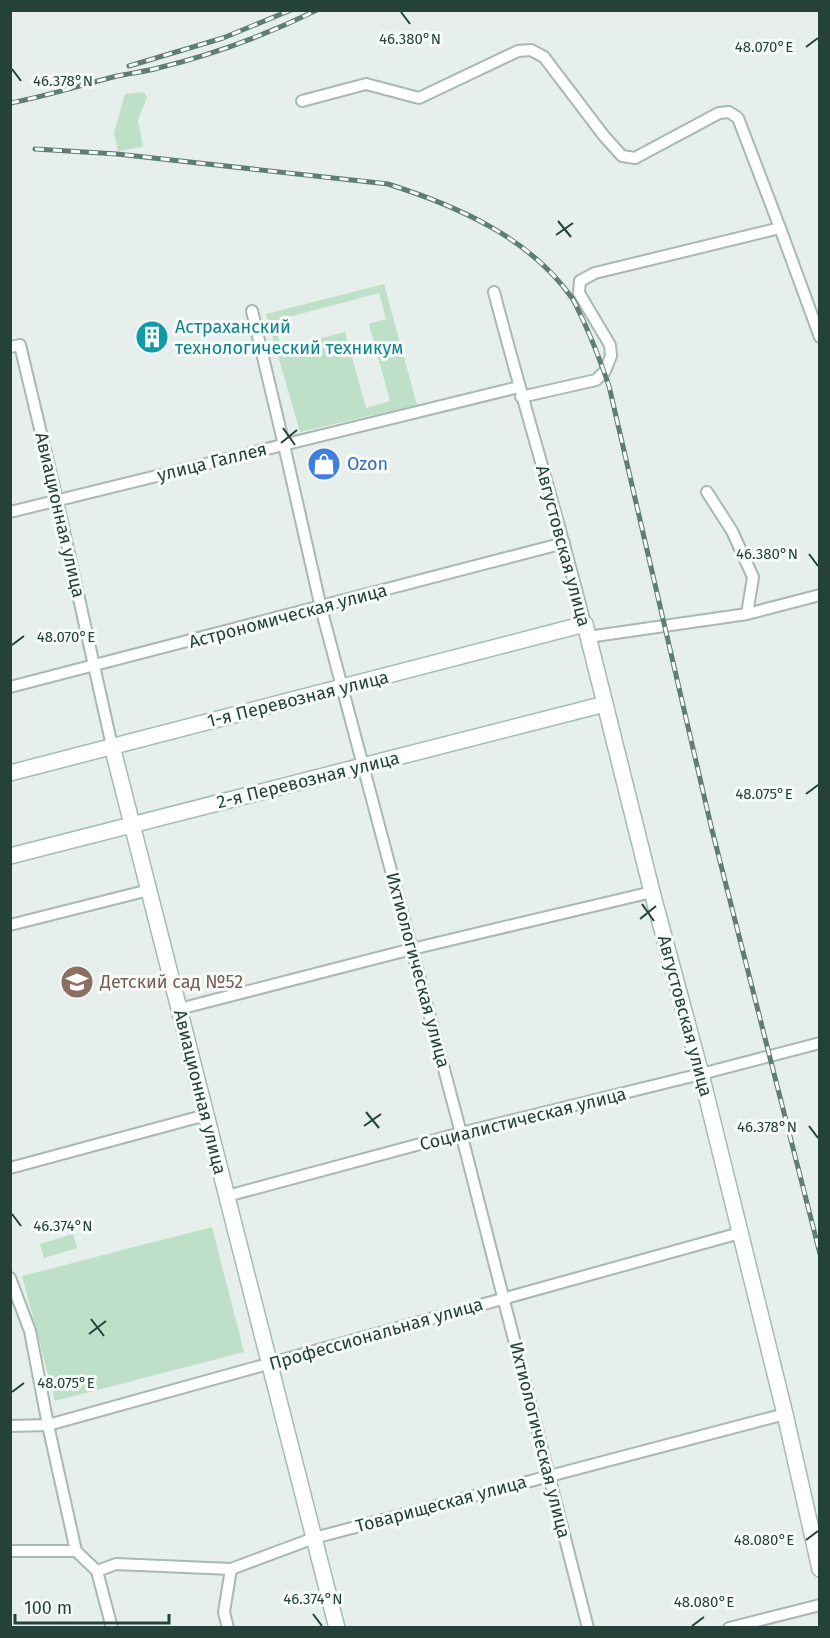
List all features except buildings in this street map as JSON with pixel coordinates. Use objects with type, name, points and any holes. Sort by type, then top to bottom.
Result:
[{"type":"street","points":[[302,101],[366,84],[419,98],[518,51],[531,50],[544,57],[622,156],[635,158],[719,112],[729,112],[738,118],[819,337]]},
{"type":"street","name":"улица Галлея","points":[[10,512],[284,445],[520,392],[596,380],[605,371],[611,356],[610,345],[579,293],[580,281],[595,273],[780,228]]},
{"type":"street","name":"Августовская улица","points":[[494,292],[520,392],[564,543],[652,892],[701,1074],[784,1414],[819,1569]]},
{"type":"street","name":"Ихтиологическая улица","points":[[252,311],[321,608],[461,1133],[588,1628]]},
{"type":"street","name":"Авиационная улица","points":[[15,346],[57,500],[112,746],[337,1628]]},
{"type":"street","points":[[707,492],[732,531],[753,577],[747,614]]},
{"type":"street","name":"Астрономическая улица","points":[[10,687],[564,543]]},
{"type":"street","points":[[587,631],[747,614],[819,595]]},
{"type":"street","name":"1-я Перевозная улица","points":[[10,773],[342,687],[587,631]]},
{"type":"street","name":"2-я Перевозная улица","points":[[10,856],[605,704]]},
{"type":"street","points":[[10,925],[149,890]]},
{"type":"street","points":[[179,1009],[412,949],[652,892]]},
{"type":"street","name":"Социалистическая улица","points":[[227,1196],[461,1133],[701,1074],[819,1042]]},
{"type":"street","points":[[10,1168],[206,1115]]},
{"type":"street","name":"Профессиональная улица","points":[[10,1426],[48,1425],[740,1233]]},
{"type":"street","points":[[10,1278],[13,1298],[30,1331],[76,1551],[97,1571],[112,1628]]},
{"type":"street","name":"Товарищеская улица","points":[[97,1571],[116,1564],[231,1569],[314,1538],[784,1414]]},
{"type":"street","points":[[10,1551],[76,1551]]},
{"type":"street","points":[[228,1628],[224,1612],[231,1569]]},
{"type":"street","points":[[729,1628],[819,1605]]},
{"type":"green space","points":[[144,92],[147,97],[138,120],[143,147],[118,151],[114,133],[125,94]]},
{"type":"green space","points":[[384,284],[417,405],[300,432],[266,314]],"holes":[[[379,293],[386,319],[369,324],[390,401],[366,408],[345,332],[281,348],[274,321]]]},
{"type":"green space","points":[[212,1227],[244,1352],[55,1401],[22,1276]]},
{"type":"green space","points":[[73,1234],[77,1248],[44,1258],[40,1244]]},
{"type":"railway","points":[[129,66],[223,38],[291,10]]},
{"type":"railway","points":[[10,103],[219,51],[317,10]]},
{"type":"railway","points":[[35,149],[117,154],[388,184],[440,203],[490,226],[535,258],[555,276],[572,298],[590,335],[609,386],[711,826],[820,1254]]},
{"type":"place","name":"Астраханский технологический техникум","points":[[152,337]]},
{"type":"place","name":"Ozon","points":[[324,464]]},
{"type":"place","name":"Детский сад №52","points":[[77,982]]}]
